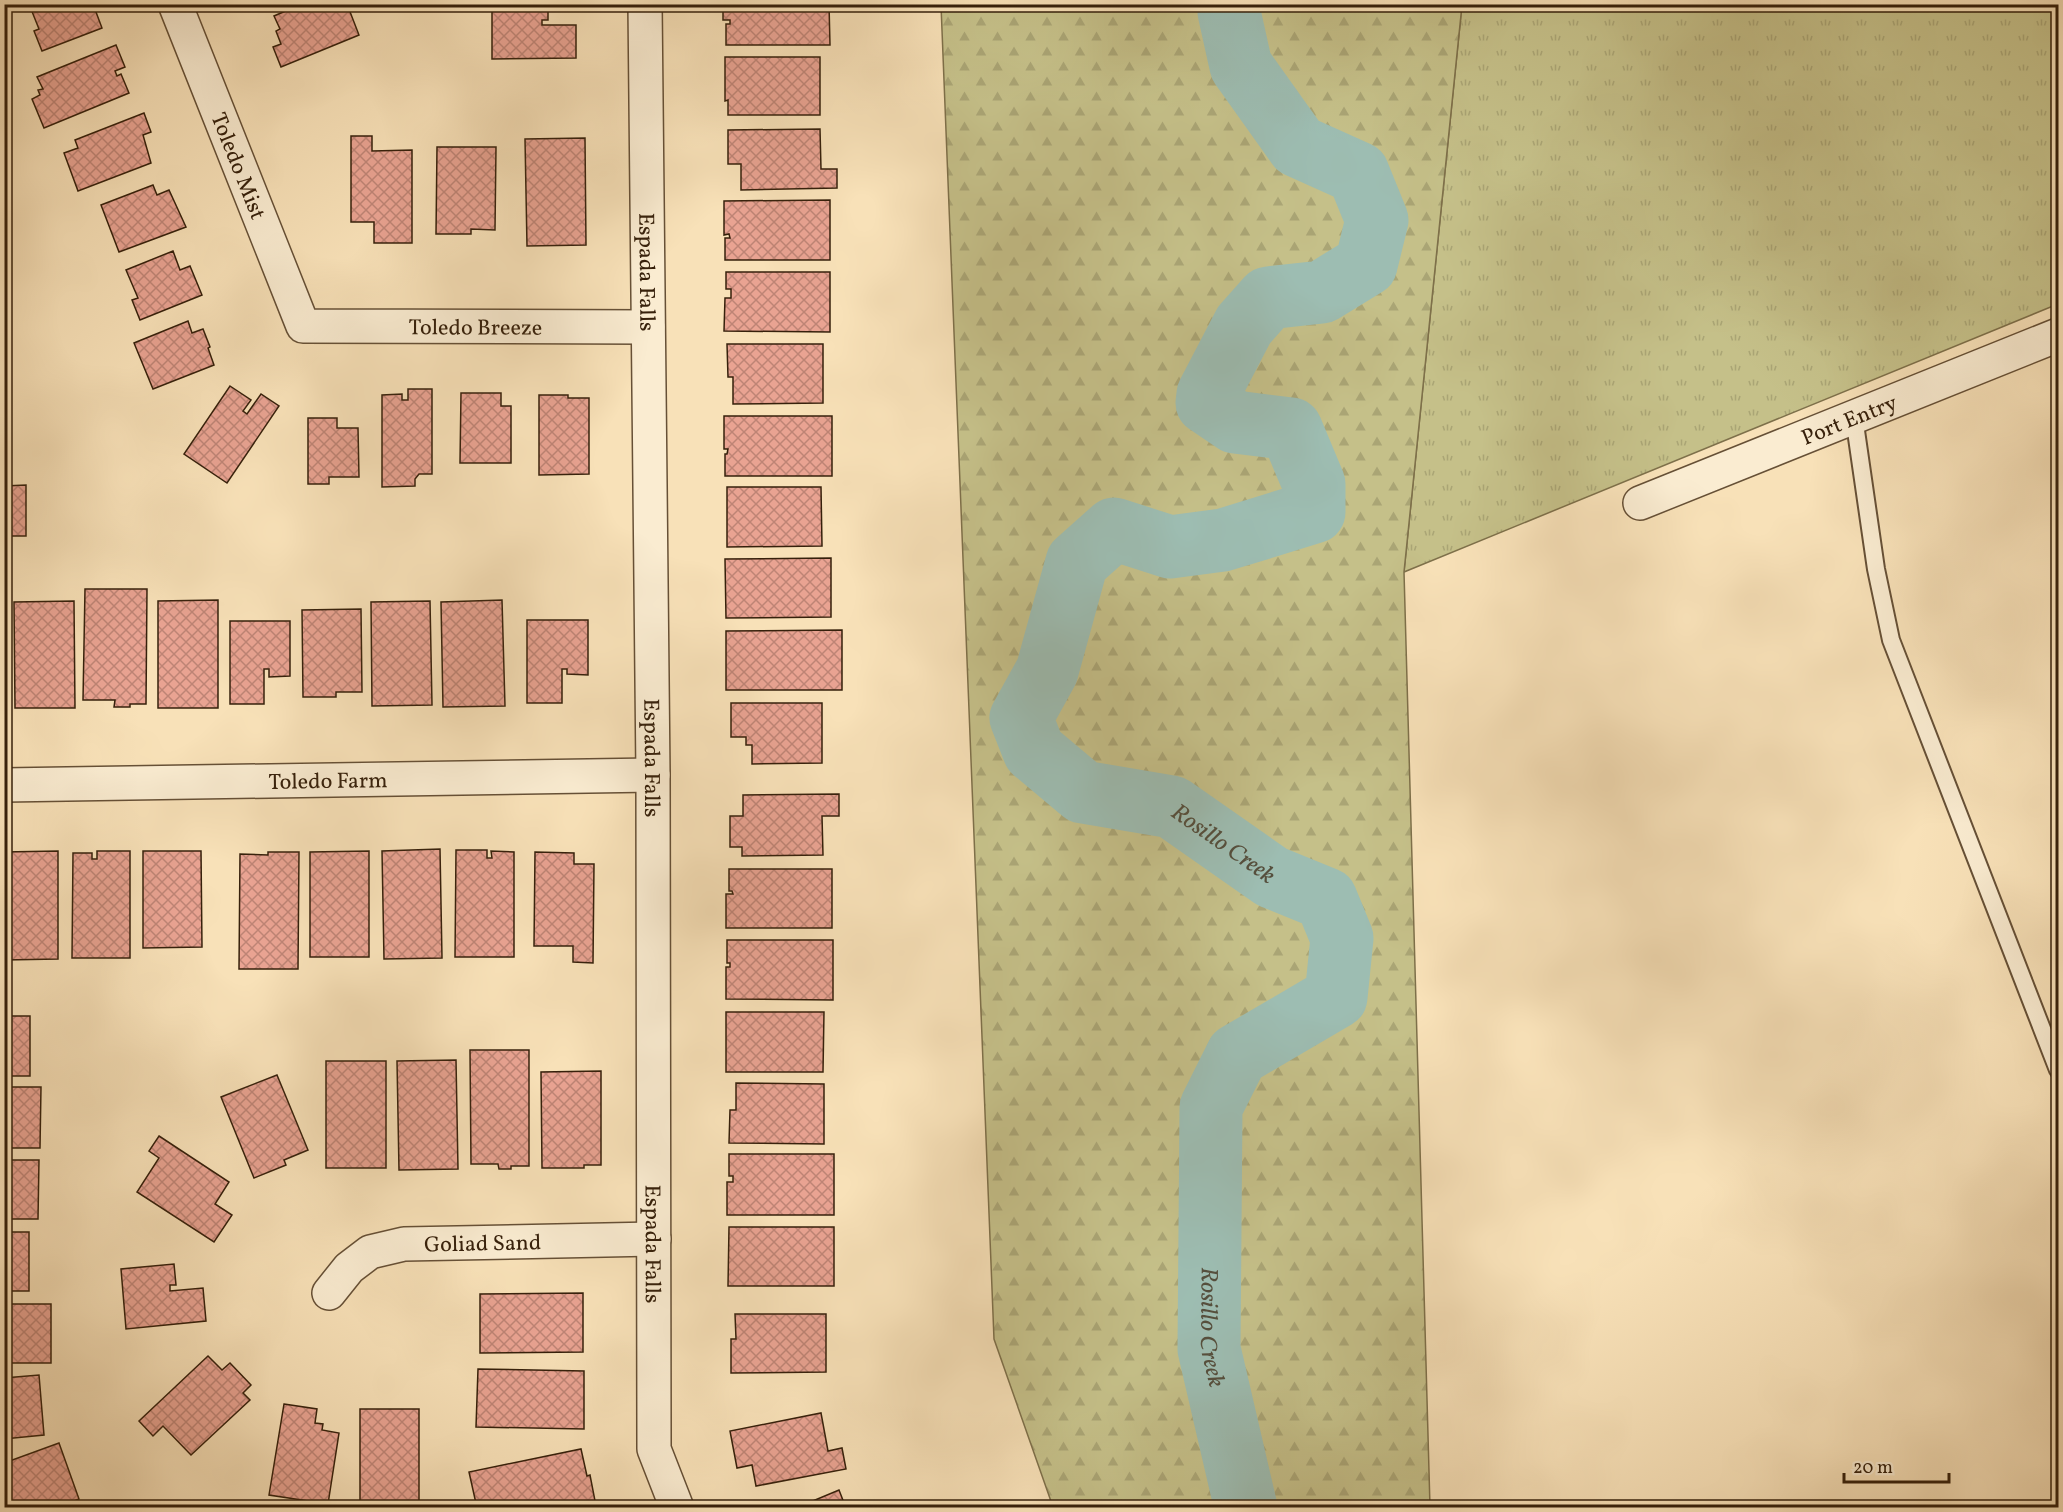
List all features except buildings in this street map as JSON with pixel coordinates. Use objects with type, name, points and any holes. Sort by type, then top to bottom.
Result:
[{"type":"street","name":"Toledo Mist","points":[[175,4],[303,326]]},
{"type":"street","name":"Espada Falls","points":[[645,4],[653,775],[654,1449],[678,1508]]},
{"type":"street","name":"Toledo Breeze","points":[[303,326],[648,327]]},
{"type":"street","name":"Port Entry","points":[[1640,503],[2058,335]]},
{"type":"street","name":"Toledo Farm","points":[[4,784],[653,775]]},
{"type":"street","name":"Goliad Sand","points":[[329,1293],[349,1268],[370,1252],[404,1245],[654,1239]]},
{"type":"lane","points":[[1854,417],[1876,569],[1891,640],[2058,1070]]},
{"type":"green space","points":[[941,5],[1462,5],[1404,572],[1430,1507],[1053,1507],[994,1339]]},
{"type":"green space","points":[[1462,5],[2058,5],[2058,304],[1404,572]]},
{"type":"waterway","name":"Rosillo Creek","points":[[1231,4],[1229,12],[1241,66],[1298,146],[1358,173],[1377,220],[1366,265],[1322,292],[1268,298],[1244,325],[1208,394],[1207,403],[1235,422],[1291,429],[1314,484],[1314,512],[1223,540],[1170,547],[1114,529],[1077,562],[1047,671],[1021,718],[1034,751],[1083,792],[1172,807],[1272,877],[1326,899],[1342,938],[1336,997],[1237,1055],[1211,1107],[1209,1349],[1246,1508]]}]
